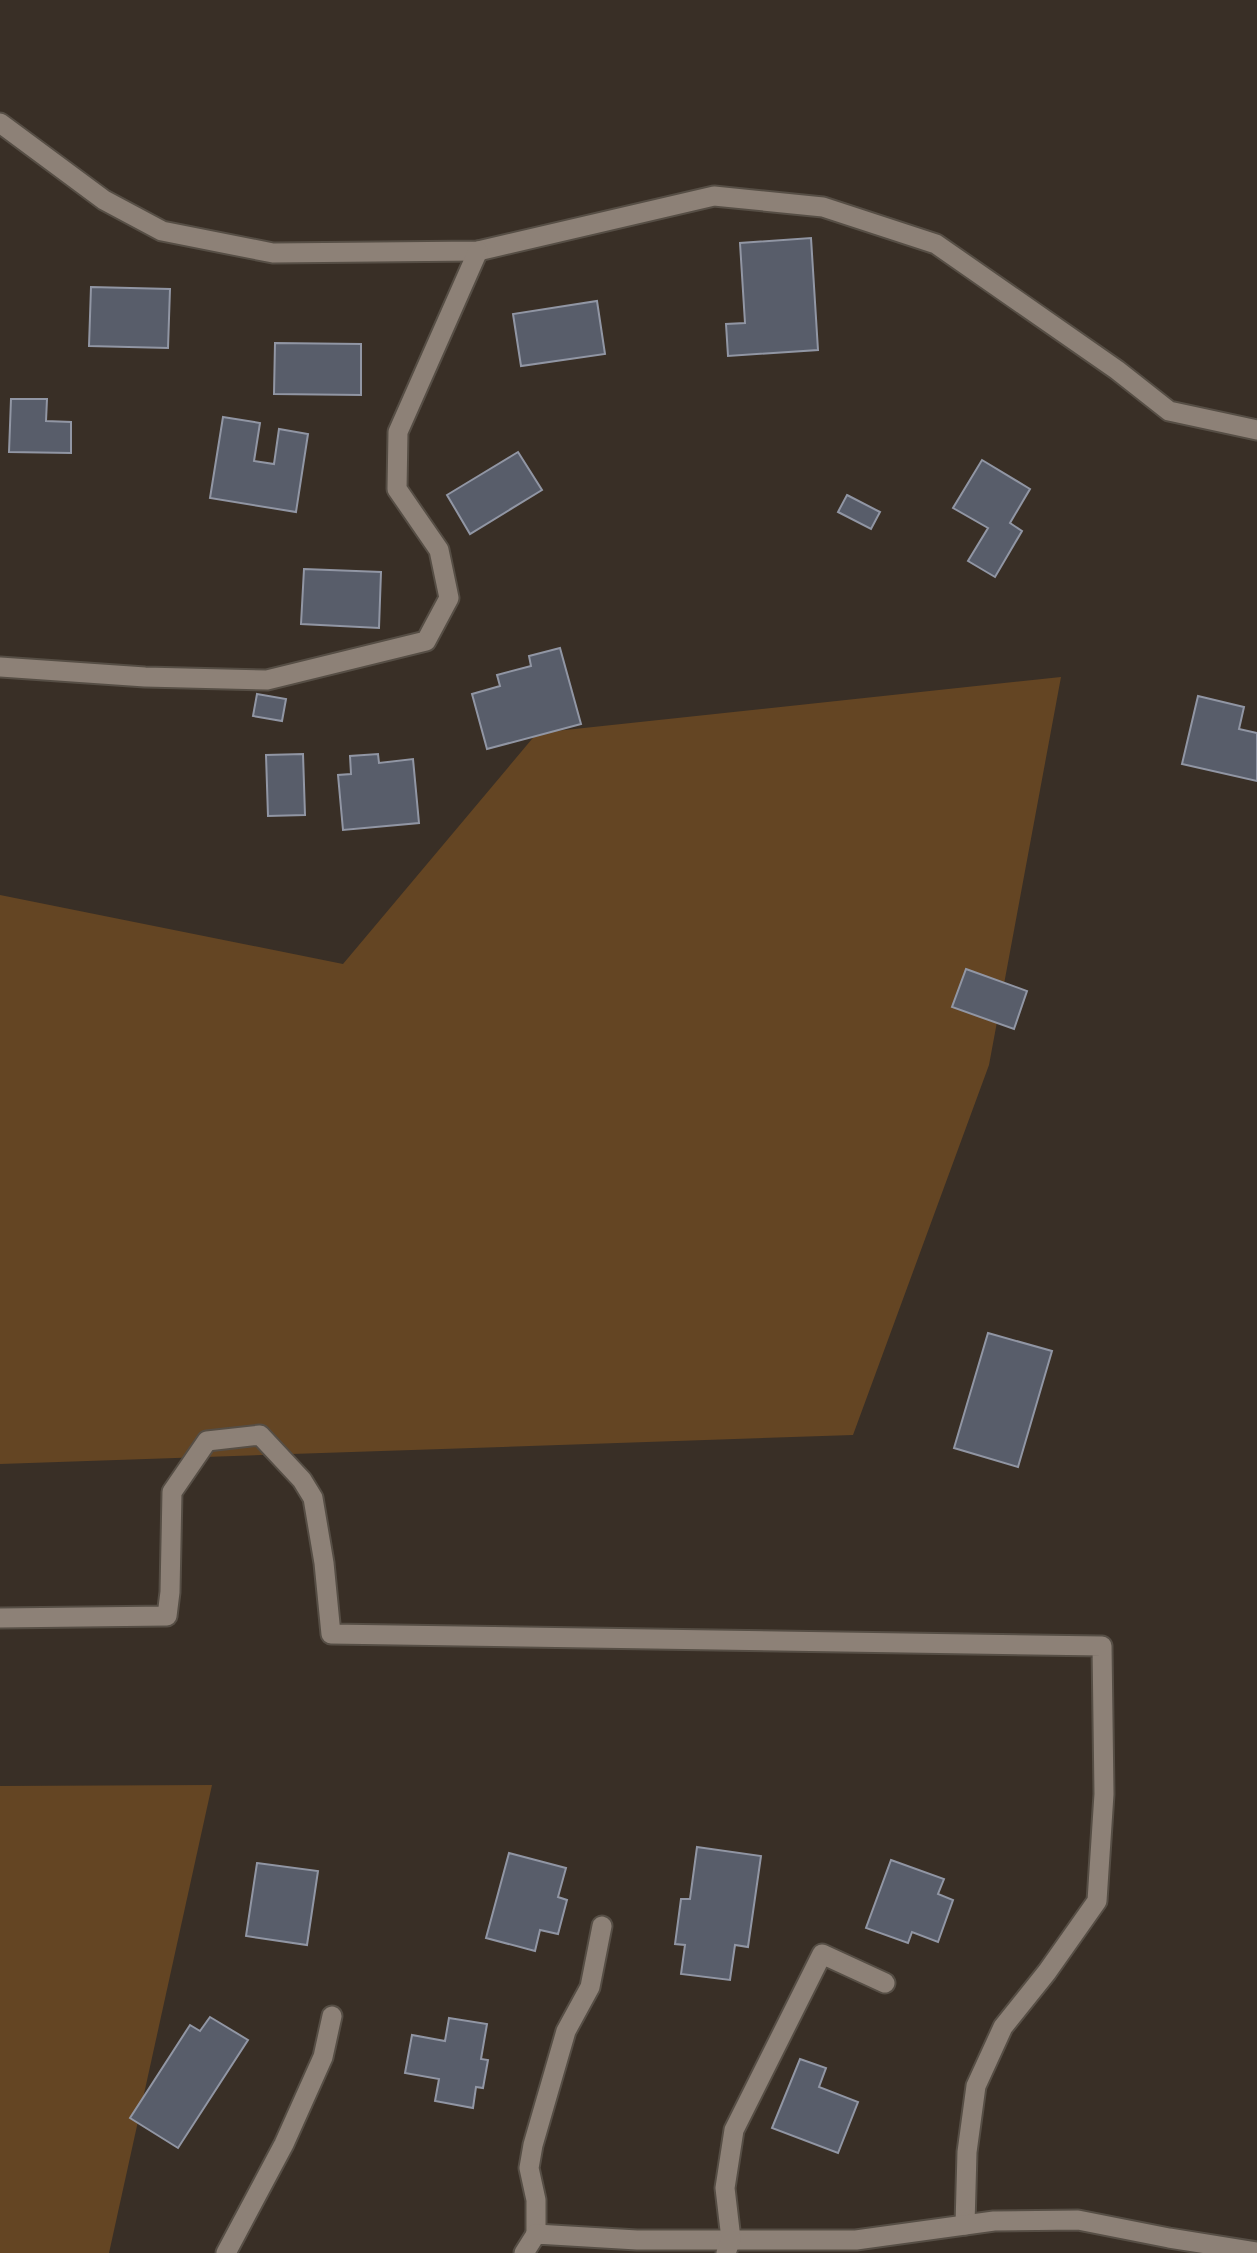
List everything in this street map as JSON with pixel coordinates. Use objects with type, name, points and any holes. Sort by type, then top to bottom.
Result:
[{"type":"street","points":[[0,123],[104,200],[162,231],[273,253],[478,251],[715,196],[823,207],[936,244],[1116,370],[1169,411],[1257,430]]},
{"type":"street","points":[[0,667],[145,677],[267,680],[426,641],[449,598],[439,550],[397,489],[398,432],[478,251]]},
{"type":"street","points":[[0,1618],[167,1616],[172,1492],[207,1441],[260,1435],[302,1480],[313,1498],[324,1563],[331,1634],[1102,1646],[1104,1794],[1097,1900],[1047,1972],[1003,2027],[976,2086],[967,2152],[965,2225]]},
{"type":"street","points":[[524,2253],[536,2234],[536,2200],[529,2168],[533,2145],[566,2031],[590,1987],[603,1926]]},
{"type":"street","points":[[729,2246],[724,2188],[734,2130],[822,1954],[885,1983]]},
{"type":"street","points":[[226,2253],[284,2144],[323,2057],[332,2017]]},
{"type":"street","points":[[536,2234],[729,2246],[856,2240],[994,2221],[1078,2220],[1257,2252]]},
{"type":"shaded area","points":[[1061,677],[989,1065],[853,1435],[0,1464],[0,895],[343,964],[537,733]]},
{"type":"shaded area","points":[[212,1785],[109,2253],[0,2253],[0,1786]]},
{"type":"building","points":[[811,238],[818,350],[728,356],[726,324],[745,323],[740,243]]},
{"type":"building","points":[[91,287],[170,289],[168,348],[89,346]]},
{"type":"building","points":[[597,301],[605,354],[521,366],[513,314]]},
{"type":"building","points":[[275,343],[361,344],[361,395],[274,394]]},
{"type":"building","points":[[11,399],[47,399],[46,421],[71,422],[71,453],[9,452]]},
{"type":"building","points":[[223,417],[260,423],[254,461],[274,464],[279,429],[308,434],[296,512],[210,498]]},
{"type":"building","points":[[518,452],[542,490],[470,534],[447,495]]},
{"type":"building","points":[[982,460],[1030,489],[1010,523],[1022,531],[995,577],[968,561],[988,528],[953,508]]},
{"type":"building","points":[[847,495],[880,512],[871,529],[838,512]]},
{"type":"building","points":[[304,569],[381,572],[379,628],[301,624]]},
{"type":"building","points":[[560,648],[581,724],[487,749],[472,694],[500,686],[497,675],[531,666],[529,656]]},
{"type":"building","points":[[257,694],[286,699],[282,721],[253,716]]},
{"type":"building","points":[[1198,696],[1244,707],[1239,729],[1257,733],[1257,781],[1182,764]]},
{"type":"building","points":[[303,754],[305,815],[268,816],[266,755]]},
{"type":"building","points":[[378,754],[379,763],[413,759],[419,823],[343,830],[338,775],[351,774],[350,756]]},
{"type":"building","points":[[966,969],[1027,991],[1014,1029],[952,1007]]},
{"type":"building","points":[[988,1333],[1052,1351],[1018,1467],[954,1448]]},
{"type":"building","points":[[697,1847],[761,1856],[748,1947],[735,1945],[730,1980],[681,1974],[685,1945],[675,1944],[681,1899],[690,1899]]},
{"type":"building","points":[[509,1853],[566,1868],[558,1897],[567,1900],[558,1934],[540,1930],[535,1951],[486,1938]]},
{"type":"building","points":[[891,1860],[944,1879],[938,1894],[953,1900],[938,1942],[912,1932],[908,1943],[866,1928]]},
{"type":"building","points":[[257,1863],[318,1871],[307,1945],[246,1936]]},
{"type":"building","points":[[210,2017],[248,2040],[178,2148],[130,2118],[190,2025],[200,2031]]},
{"type":"building","points":[[449,2018],[487,2024],[481,2059],[488,2060],[483,2088],[476,2087],[473,2108],[435,2101],[439,2079],[405,2073],[412,2035],[445,2041]]},
{"type":"building","points":[[800,2059],[826,2068],[819,2087],[858,2102],[838,2153],[772,2128]]}]
